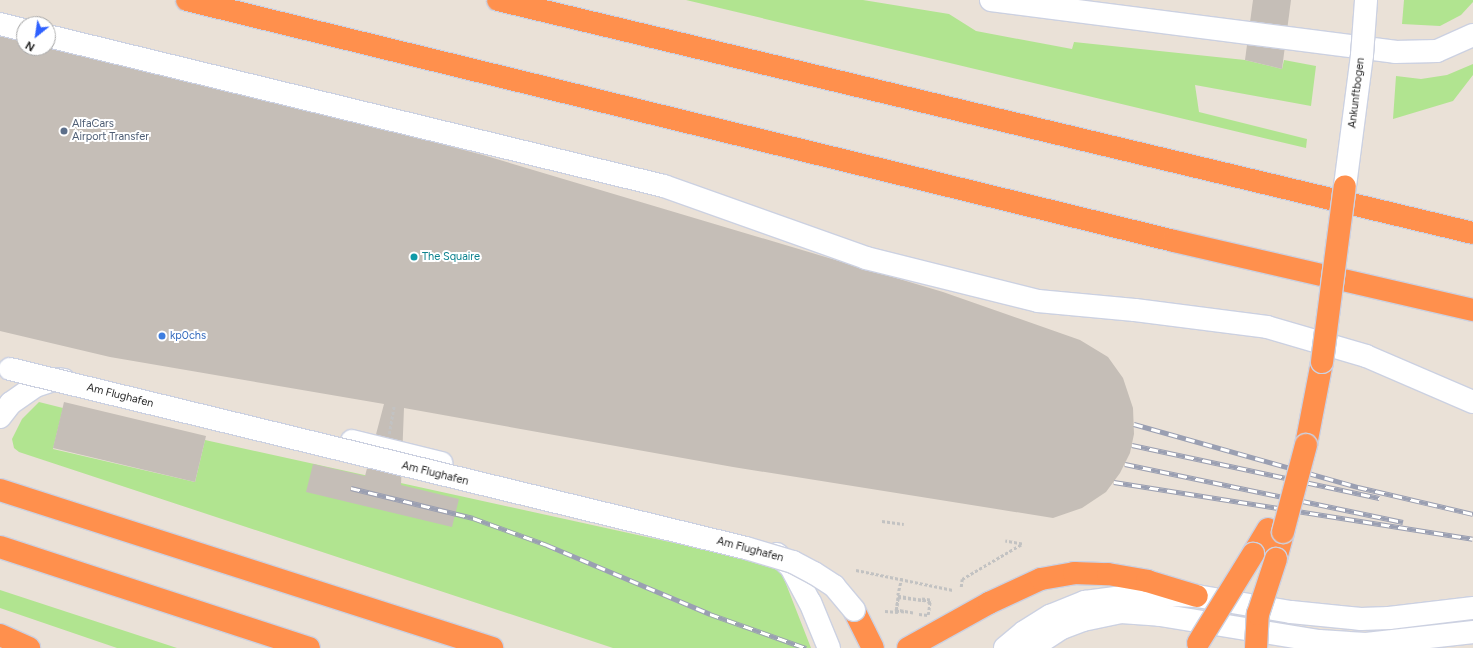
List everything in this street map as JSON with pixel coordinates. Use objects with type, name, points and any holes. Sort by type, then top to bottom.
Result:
[{"type":"highway","points":[[187,0],[1174,241],[1473,310]]},
{"type":"highway","points":[[498,0],[1473,233]]},
{"type":"highway","points":[[1196,646],[1253,554],[1276,531],[1293,494],[1306,445],[1322,362],[1345,186]]},
{"type":"highway","points":[[0,490],[492,648]]},
{"type":"highway","points":[[1256,648],[1258,614],[1276,559],[1276,531]]},
{"type":"highway","points":[[0,547],[309,648]]},
{"type":"highway","points":[[908,648],[1002,597],[1041,580],[1074,573],[1108,574],[1147,581],[1197,596]]},
{"type":"highway","points":[[854,610],[873,648]]},
{"type":"highway","points":[[0,635],[29,648]]},
{"type":"street","points":[[992,0],[1394,52],[1437,51],[1473,35]]},
{"type":"street","name":"Ankunftbogen","points":[[1345,186],[1362,55],[1366,0]]},
{"type":"street","points":[[0,24],[16,28]]},
{"type":"street","points":[[56,38],[664,186],[866,258],[1038,301],[1135,310],[1267,327],[1366,356],[1473,402]]},
{"type":"street","name":"Am Flughafen","points":[[0,366],[746,548],[793,562],[814,573],[834,586],[854,610]]},
{"type":"street","points":[[0,417],[11,403],[36,386],[56,379],[79,381],[392,450],[676,523],[777,554],[791,567],[810,602],[829,648]]},
{"type":"street","points":[[1006,648],[1024,632],[1050,616],[1085,602],[1145,594],[1197,596],[1291,612],[1361,619],[1389,618],[1473,608]]},
{"type":"street","points":[[1031,648],[1062,628],[1083,620],[1121,612],[1160,615],[1319,641],[1366,644],[1473,632]]},
{"type":"path","points":[[882,520],[904,524]]},
{"type":"path","points":[[960,592],[962,579],[1022,544],[1005,541]]},
{"type":"path","points":[[902,578],[898,596],[921,600]]},
{"type":"path","points":[[904,612],[896,611],[898,596],[930,600],[928,616],[919,614]]},
{"type":"green space","points":[[686,0],[863,0],[949,14],[976,31],[1072,49],[1074,42],[1245,60],[1282,69],[1284,60],[1316,66],[1311,106],[1195,85],[1199,112],[1307,139],[1306,148]]},
{"type":"green space","points":[[1404,0],[1473,0],[1473,2],[1461,15],[1440,26],[1402,24]]},
{"type":"green space","points":[[1473,64],[1473,75],[1453,101],[1393,119],[1396,76],[1421,79],[1447,75]]},
{"type":"green space","points":[[39,402],[63,408],[53,449],[195,482],[205,440],[779,566],[811,648],[613,648],[19,452],[14,448],[12,439],[22,419]]},
{"type":"green space","points":[[0,590],[177,648],[117,648],[0,608]]},
{"type":"building","points":[[1253,0],[1291,0],[1282,69],[1245,60]]},
{"type":"building","name":"The Squaire","points":[[0,30],[16,34],[16,56],[56,56],[56,44],[483,155],[943,292],[1080,340],[1108,357],[1123,378],[1133,408],[1134,434],[1130,453],[1120,473],[1106,492],[1082,508],[1053,518],[733,467],[404,408],[401,485],[459,499],[452,527],[306,492],[313,464],[365,476],[384,404],[110,357],[0,331]]},
{"type":"building","points":[[64,402],[206,436],[195,482],[53,448]]},
{"type":"railway","points":[[1134,424],[1358,487],[1473,514]]},
{"type":"railway","points":[[1132,445],[1379,498]]},
{"type":"railway","points":[[1125,464],[1403,522]]},
{"type":"railway","points":[[1114,482],[1473,539]]},
{"type":"railway","points":[[351,488],[473,518],[547,545],[710,614],[806,648]]},
{"type":"place","name":"AlfaCars Airport Transfer","points":[[64,131]]},
{"type":"place","name":"The Squaire","points":[[414,257]]},
{"type":"place","name":"kp0chs","points":[[162,336]]}]
